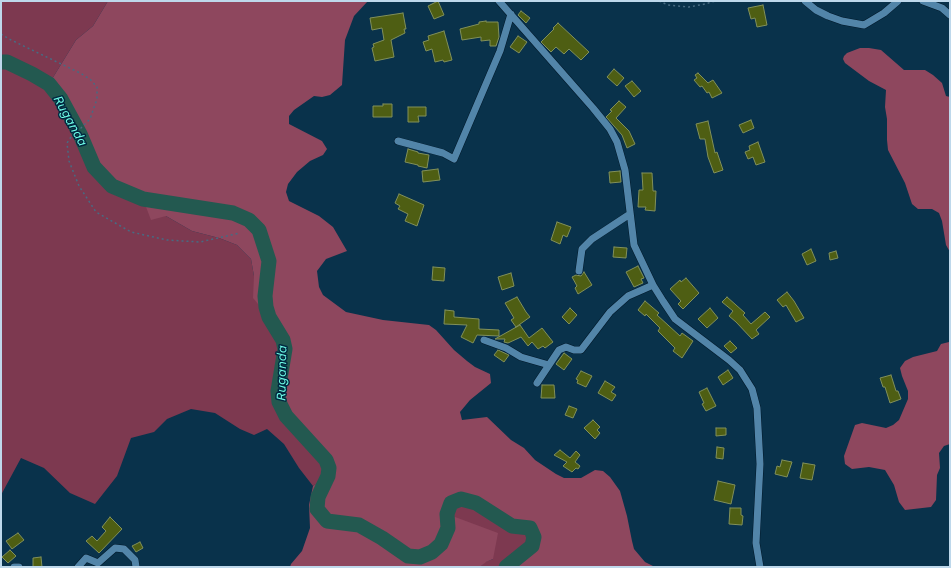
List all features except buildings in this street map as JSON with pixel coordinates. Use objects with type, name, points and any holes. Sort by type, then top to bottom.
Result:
[{"type":"street","points":[[499,1],[610,129],[617,142],[625,170],[634,245],[653,285],[675,319],[729,360],[740,370],[752,389],[757,408],[760,464],[756,543],[760,567]]},
{"type":"street","points":[[805,1],[816,10],[828,16],[842,21],[864,24],[884,13],[898,1]]},
{"type":"street","points":[[923,1],[942,8],[950,15]]},
{"type":"street","points":[[398,141],[443,154],[454,159],[500,51],[511,14]]},
{"type":"street","points":[[580,271],[582,249],[592,239],[630,214]]},
{"type":"street","points":[[537,383],[559,350],[566,347],[574,350],[581,350],[610,312],[628,296],[653,285]]},
{"type":"street","points":[[484,340],[506,348],[521,357],[549,365]]},
{"type":"street","points":[[78,567],[86,558],[98,563],[115,548],[124,549],[135,560],[136,567]]},
{"type":"street","points":[[14,567],[19,567]]},
{"type":"path","points":[[658,1],[668,5],[689,7],[715,1]]},
{"type":"path","points":[[1,34],[90,79],[97,87],[97,99],[90,119],[73,134],[67,143],[69,161],[79,186],[96,212],[132,232],[167,240],[200,242],[240,233]]},
{"type":"shaded area","points":[[1,1],[108,1],[93,26],[76,40],[49,84],[61,99],[80,134],[94,167],[112,186],[143,199],[166,216],[192,231],[219,238],[237,245],[251,259],[254,276],[254,298],[269,317],[283,340],[285,349],[278,391],[281,410],[326,460],[329,468],[328,476],[313,486],[299,468],[284,444],[267,429],[254,435],[240,429],[215,413],[191,409],[167,419],[154,432],[131,438],[117,476],[95,504],[70,493],[44,468],[21,458],[1,495]]},
{"type":"shaded area","points":[[108,1],[368,1],[354,16],[345,40],[342,85],[330,95],[322,97],[314,96],[294,110],[289,116],[289,124],[322,141],[327,149],[323,155],[310,161],[297,172],[288,184],[286,192],[289,201],[319,216],[333,227],[347,251],[326,259],[317,271],[319,287],[323,295],[346,312],[383,320],[429,325],[467,361],[475,367],[490,374],[491,383],[470,400],[460,412],[462,420],[487,417],[511,440],[524,448],[535,460],[564,478],[581,478],[595,470],[603,471],[610,477],[620,491],[634,549],[645,562],[655,567],[506,567],[532,546],[534,537],[530,528],[512,526],[476,503],[461,499],[451,503],[447,514],[498,533],[493,559],[480,567],[290,567],[302,551],[310,528],[309,505],[313,486],[328,476],[329,468],[326,460],[281,410],[278,391],[285,349],[283,340],[269,317],[253,298],[254,276],[251,259],[237,245],[219,238],[192,231],[166,216],[151,220],[143,199],[112,186],[94,167],[80,134],[61,99],[49,84],[76,40],[93,26]]},
{"type":"shaded area","points":[[860,48],[881,50],[904,70],[925,70],[942,83],[946,96],[950,97],[950,252],[946,245],[942,221],[939,213],[932,209],[918,209],[912,204],[905,183],[888,150],[885,107],[886,90],[869,81],[845,63],[843,59],[847,53]]},
{"type":"shaded area","points":[[950,342],[950,444],[944,446],[939,453],[940,468],[937,475],[936,500],[931,507],[905,510],[899,502],[894,485],[885,470],[869,467],[852,469],[845,464],[844,456],[855,425],[862,423],[886,428],[899,420],[908,399],[908,391],[900,368],[905,361],[913,357],[937,351],[941,344]]},
{"type":"shaded area","points":[[461,499],[476,503],[512,526],[530,528],[534,537],[532,546],[506,567],[480,567],[485,562],[493,559],[447,514],[451,503]]},
{"type":"waterway","name":"Ruganda","points":[[1,62],[7,62],[49,84],[61,99],[80,134],[94,167],[112,186],[143,199],[233,213],[249,220],[259,230],[269,261],[265,296],[266,307],[269,317],[283,340],[285,349],[278,391],[279,402],[286,416],[326,460],[329,468],[328,476],[318,497],[317,509],[327,521],[359,525],[382,538],[408,556],[420,557],[432,552],[441,544],[448,528],[447,514],[451,503],[461,499],[476,503],[512,526],[530,528],[534,537],[532,546],[506,567]]}]
